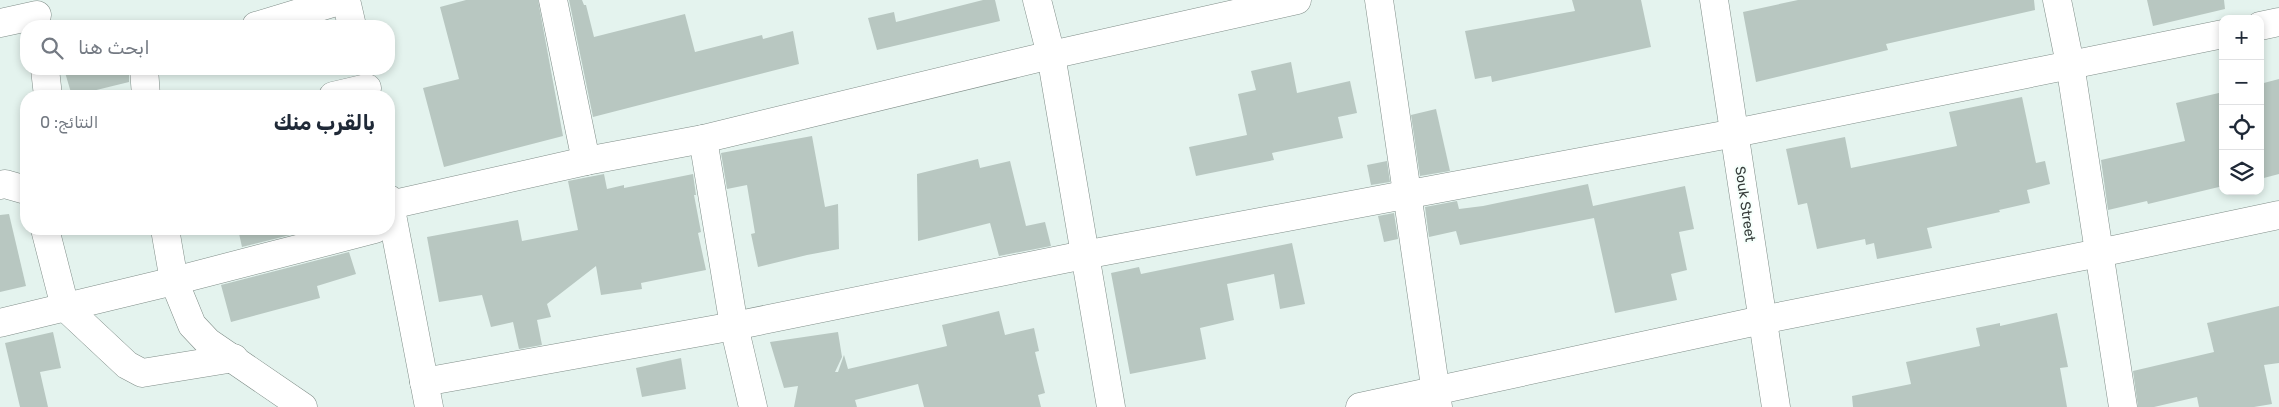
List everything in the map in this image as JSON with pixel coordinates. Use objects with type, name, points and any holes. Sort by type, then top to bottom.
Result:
[{"type":"street","points":[[276,20],[344,0],[350,20]]},
{"type":"street","points":[[553,0],[586,161]]},
{"type":"street","points":[[1037,0],[1051,55],[1111,407]]},
{"type":"street","points":[[395,214],[586,161],[703,139],[1051,55],[1233,7],[1297,0]]},
{"type":"street","points":[[1379,0],[1437,399]]},
{"type":"street","name":"Souk Street","points":[[1714,0],[1776,407]]},
{"type":"street","points":[[2057,0],[2070,64],[2123,407]]},
{"type":"street","points":[[0,24],[37,14]]},
{"type":"street","points":[[2264,25],[2279,22]]},
{"type":"street","points":[[391,235],[426,395],[734,326],[1084,255],[1734,133],[2219,35]]},
{"type":"street","points":[[46,75],[47,90]]},
{"type":"street","points":[[144,75],[146,90]]},
{"type":"street","points":[[350,90],[366,84]]},
{"type":"street","points":[[703,139],[734,326],[753,407]]},
{"type":"street","points":[[1360,407],[1437,399],[1762,320],[2279,215]]},
{"type":"street","points":[[47,235],[65,307],[127,365],[142,373],[234,358]]},
{"type":"street","points":[[165,235],[174,281],[192,325],[208,342],[303,407]]},
{"type":"street","points":[[0,323],[174,281],[325,235]]},
{"type":"building","points":[[466,0],[538,0],[563,136],[444,167],[423,88],[459,79],[440,7]]},
{"type":"building","points":[[569,0],[582,0],[584,5],[586,5],[594,37],[685,14],[695,52],[762,35],[763,39],[793,31],[799,64],[593,117]]},
{"type":"building","points":[[983,0],[995,0],[1000,21],[877,50],[868,18],[894,12],[896,22]]},
{"type":"building","points":[[1572,0],[1641,0],[1651,47],[1492,82],[1491,76],[1475,79],[1465,31],[1575,11]]},
{"type":"building","points":[[1798,0],[2034,0],[2035,10],[1886,44],[1888,50],[1756,82],[1743,12]]},
{"type":"building","points":[[2147,0],[2224,0],[2225,9],[2153,26]]},
{"type":"building","points":[[1291,62],[1297,93],[1350,81],[1357,113],[1338,117],[1343,138],[1272,153],[1274,160],[1196,176],[1189,147],[1247,135],[1238,94],[1256,90],[1251,71]]},
{"type":"building","points":[[66,75],[129,75],[129,82],[96,90],[70,90]]},
{"type":"building","points":[[2279,79],[2279,174],[2264,178],[2264,105],[2264,83]]},
{"type":"building","points":[[2219,93],[2219,187],[2148,204],[2147,201],[2108,210],[2101,160],[2185,141],[2176,103]]},
{"type":"building","points":[[2022,97],[2036,163],[2045,161],[2050,184],[2027,190],[2030,203],[1999,210],[2000,212],[1927,228],[1932,248],[1877,259],[1874,243],[1866,245],[1865,239],[1817,249],[1807,203],[1798,205],[1786,149],[1845,137],[1851,168],[1957,146],[1949,112]]},
{"type":"building","points":[[1436,109],[1450,171],[1420,176],[1411,115]]},
{"type":"building","points":[[812,136],[825,207],[838,204],[839,249],[758,267],[751,234],[755,233],[747,185],[727,189],[721,153]]},
{"type":"building","points":[[978,159],[980,168],[1010,161],[1026,226],[1045,222],[1051,246],[999,256],[990,223],[918,241],[917,174]]},
{"type":"building","points":[[1387,161],[1390,182],[1371,185],[1367,165]]},
{"type":"building","points":[[604,174],[607,189],[624,185],[624,188],[693,174],[696,195],[694,195],[701,232],[698,233],[706,270],[641,283],[642,289],[601,295],[596,266],[547,304],[551,317],[537,320],[542,345],[519,349],[513,322],[491,327],[482,295],[439,302],[427,237],[518,220],[522,241],[578,230],[568,181]]},
{"type":"building","points":[[1588,184],[1593,206],[1685,186],[1694,229],[1679,232],[1687,270],[1671,274],[1677,300],[1615,313],[1594,218],[1460,245],[1456,231],[1429,237],[1425,207],[1457,201],[1459,209],[1483,206]]},
{"type":"building","points":[[1394,213],[1398,239],[1384,242],[1378,216]]},
{"type":"building","points":[[9,214],[26,286],[0,292],[0,215]]},
{"type":"building","points":[[239,235],[290,235],[242,247]]},
{"type":"building","points":[[1292,243],[1305,304],[1280,309],[1274,274],[1227,284],[1234,320],[1200,328],[1206,359],[1130,374],[1111,273],[1139,267],[1141,274]]},
{"type":"building","points":[[349,252],[356,274],[317,286],[320,298],[231,322],[221,285]]},
{"type":"building","points":[[2279,306],[2279,363],[2264,365],[2272,404],[2254,407],[2199,407],[2197,397],[2154,407],[2138,407],[2133,371],[2214,352],[2207,323]]},
{"type":"building","points":[[999,311],[1005,335],[1034,328],[1039,351],[1035,352],[1045,393],[1038,395],[1041,407],[924,407],[918,384],[855,400],[857,407],[794,407],[798,386],[784,388],[770,342],[838,332],[842,357],[835,372],[838,372],[844,355],[848,369],[947,346],[942,325]]},
{"type":"building","points":[[2057,313],[2068,367],[2060,368],[2067,407],[1853,407],[1852,396],[1911,384],[1906,362],[1980,346],[1976,328],[2000,323],[2000,326]]},
{"type":"building","points":[[53,332],[61,368],[40,372],[48,407],[20,407],[5,343]]},
{"type":"building","points":[[681,358],[686,389],[642,397],[636,368]]}]
